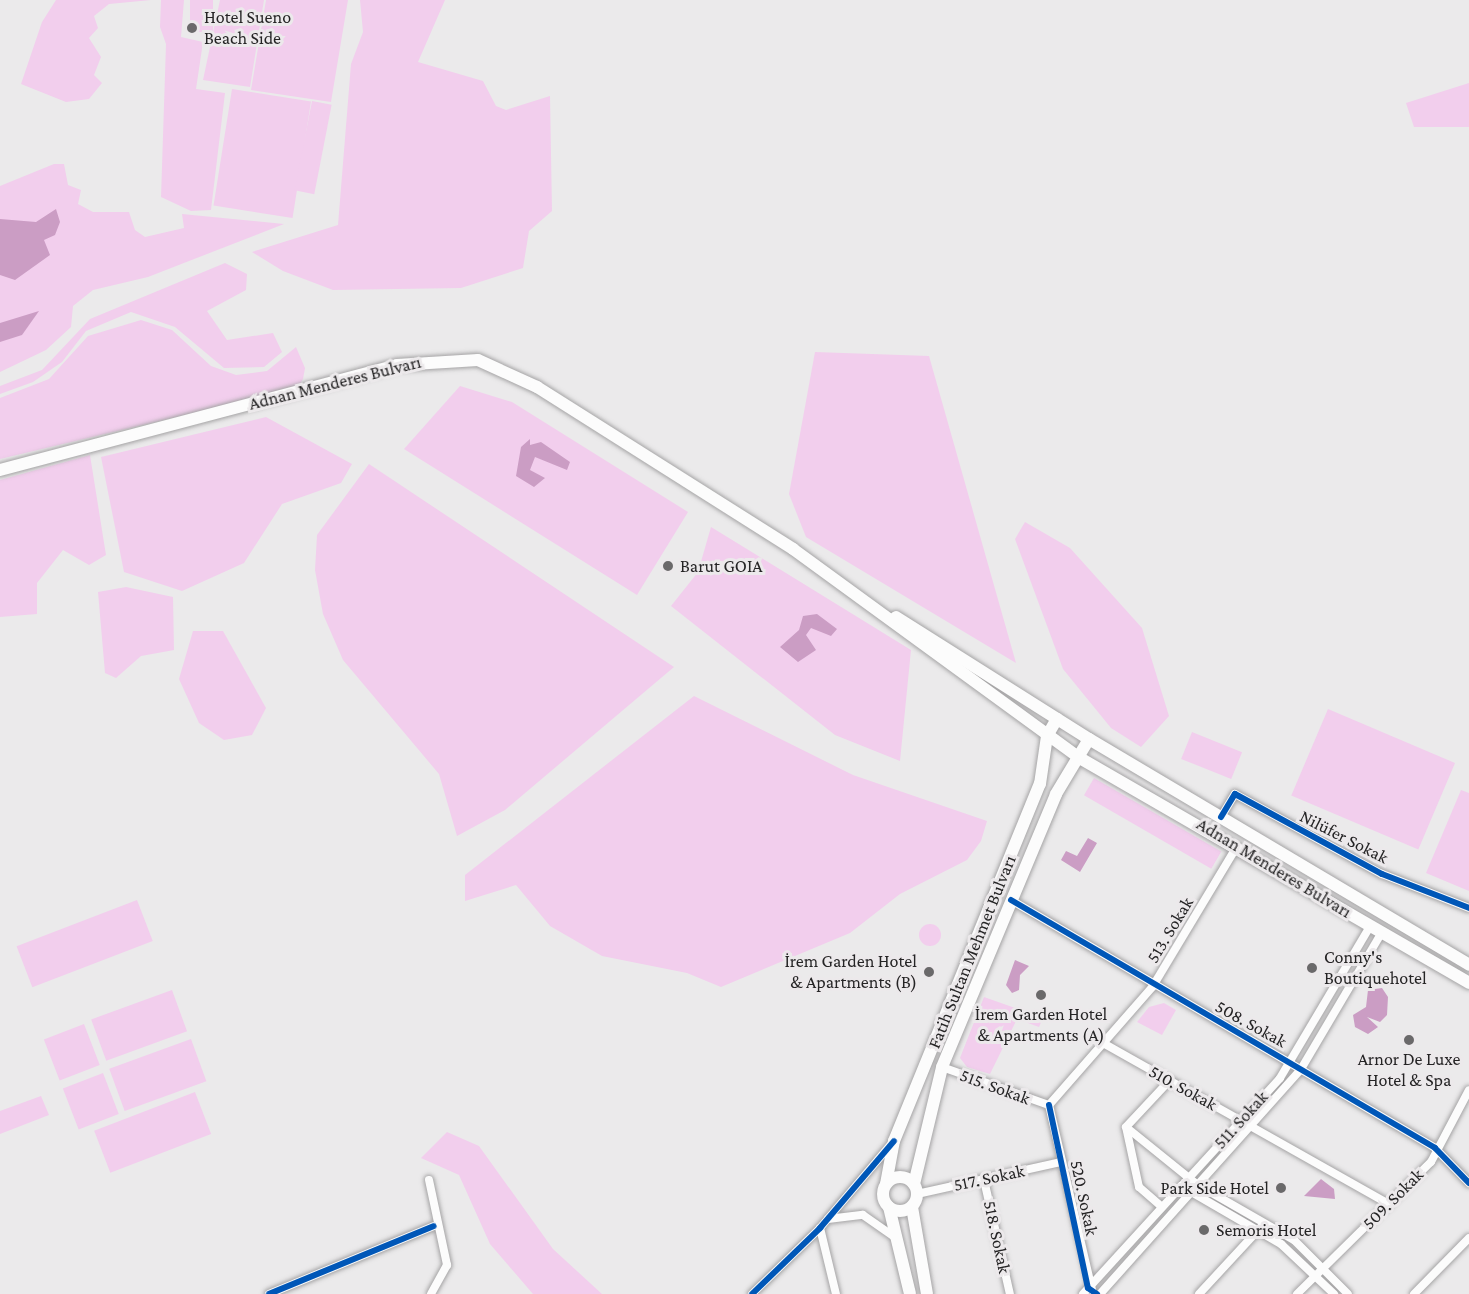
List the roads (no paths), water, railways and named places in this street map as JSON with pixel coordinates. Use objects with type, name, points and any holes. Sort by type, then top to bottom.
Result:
[{"type":"main road","name":"Adnan Menderes Bulvarı","points":[[0,470],[397,365],[478,360],[537,387],[861,597],[1089,739],[1469,965]]},
{"type":"main road","name":"Adnan Menderes Bulvarı","points":[[861,597],[1078,757],[1237,846],[1469,983]]},
{"type":"main road","name":"Fatih Sultan Mehmet Bulvarı","points":[[910,1294],[894,1237],[889,1207],[883,1196],[894,1141],[1040,784],[1047,736],[1057,719]]},
{"type":"main road","name":"Fatih Sultan Mehmet Bulvarı","points":[[912,1207],[942,1067],[1011,900],[1078,757],[1089,739]]},
{"type":"main road","points":[[886,1184],[900,1178],[915,1189]]},
{"type":"main road","points":[[889,1207],[903,1211],[912,1207],[927,1294]]},
{"type":"street","name":"Nilüfer Sokak","points":[[1221,817],[1235,794],[1382,874],[1469,908]]},
{"type":"street","name":"513. Sokak","points":[[1049,1105],[1153,986],[1237,846]]},
{"type":"street","name":"508. Sokak","points":[[1011,900],[1153,986],[1435,1148],[1469,1183]]},
{"type":"street","name":"511. Sokak","points":[[1086,1291],[1290,1063],[1376,929]]},
{"type":"street","name":"511. Sokak","points":[[1099,1294],[1301,1069],[1376,929]]},
{"type":"street","name":"510. Sokak","points":[[1103,1043],[1389,1204]]},
{"type":"street","name":"515. Sokak","points":[[942,1067],[1049,1105]]},
{"type":"street","points":[[1126,1127],[1169,1081]]},
{"type":"street","name":"509. Sokak","points":[[1297,1294],[1431,1162],[1435,1148],[1469,1090]]},
{"type":"street","name":"520. Sokak","points":[[1049,1105],[1086,1291]]},
{"type":"street","points":[[1126,1127],[1198,1185],[1266,1222],[1323,1269],[1348,1294]]},
{"type":"street","points":[[1126,1127],[1139,1187],[1162,1207]]},
{"type":"street","points":[[756,1292],[820,1228],[894,1141]]},
{"type":"street","name":"517. Sokak","points":[[915,1189],[984,1179],[1061,1162]]},
{"type":"street","name":"518. Sokak","points":[[984,1179],[1010,1294]]},
{"type":"street","points":[[429,1180],[434,1226],[447,1265],[431,1294]]},
{"type":"street","points":[[1181,1186],[1190,1194],[1259,1230],[1315,1275],[1334,1294]]},
{"type":"street","points":[[828,1219],[863,1215],[894,1237]]},
{"type":"street","points":[[1199,1294],[1266,1222]]},
{"type":"street","points":[[274,1293],[434,1226]]},
{"type":"street","points":[[820,1228],[836,1294]]},
{"type":"street","points":[[1413,1294],[1469,1238]]},
{"type":"street","points":[[1086,1291],[1099,1294]]},
{"type":"place","name":"Hotel Sueno Beach Side","points":[[192,28]]},
{"type":"place","name":"Barut GOIA","points":[[668,566]]},
{"type":"place","name":"Conny's Boutiquehotel","points":[[1312,968]]},
{"type":"place","name":"İrem Garden Hotel & Apartments (B)","points":[[929,972]]},
{"type":"place","name":"İrem Garden Hotel & Apartments (A)","points":[[1041,995]]},
{"type":"place","name":"Arnor De Luxe Hotel & Spa","points":[[1409,1040]]},
{"type":"place","name":"Park Side Hotel","points":[[1281,1188]]},
{"type":"place","name":"Semoris Hotel","points":[[1204,1230]]}]
